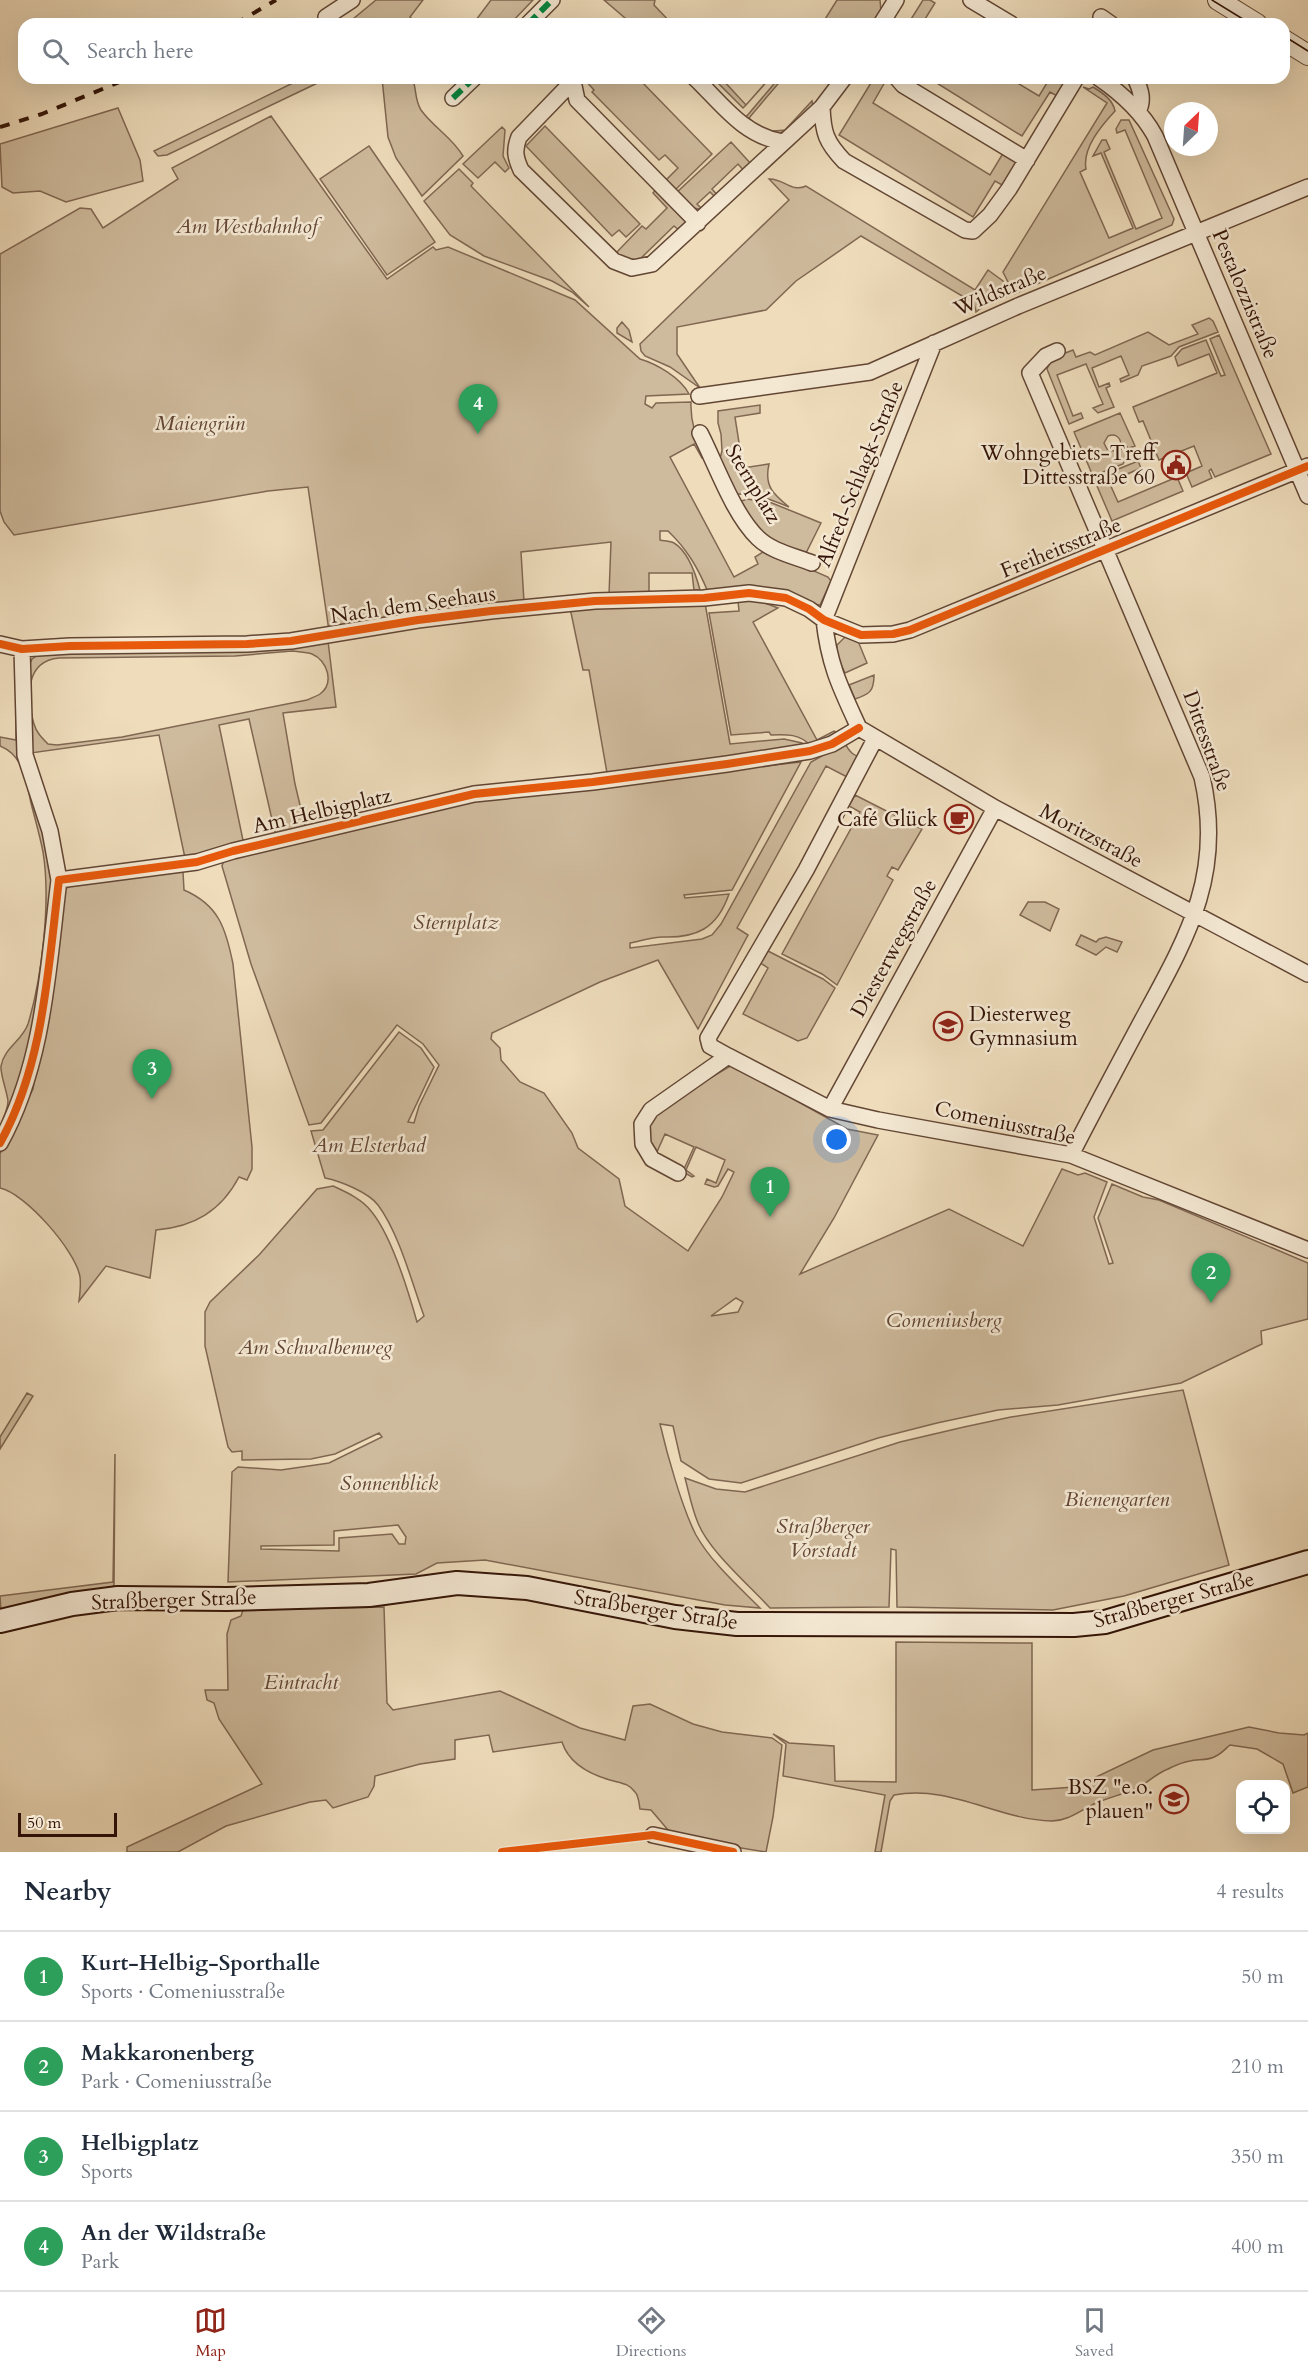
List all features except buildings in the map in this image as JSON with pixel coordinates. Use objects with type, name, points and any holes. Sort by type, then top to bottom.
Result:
[{"type":"main road","name":"Straßberger Straße","points":[[0,1621],[72,1604],[118,1598],[227,1599],[369,1595],[466,1583],[527,1588],[675,1617],[737,1624],[1009,1627],[1074,1625],[1105,1622],[1308,1562]]},
{"type":"street","points":[[326,17],[352,0]]},
{"type":"street","points":[[534,18],[552,0]]},
{"type":"street","points":[[885,18],[896,0]]},
{"type":"street","points":[[971,0],[1001,18]]},
{"type":"street","points":[[1218,0],[1247,18]]},
{"type":"street","points":[[1290,44],[1308,55]]},
{"type":"street","points":[[453,98],[468,84]]},
{"type":"street","points":[[571,84],[519,138],[515,148],[516,158],[521,170],[614,261],[632,268],[652,264],[698,224],[782,142],[822,107],[839,84]]},
{"type":"street","points":[[575,84],[577,100],[698,224]]},
{"type":"street","points":[[701,84],[744,127],[765,139],[782,142]]},
{"type":"street","points":[[902,84],[1026,160]]},
{"type":"street","points":[[822,107],[822,125],[828,144],[844,161],[965,230],[973,231],[990,216],[1072,84]]},
{"type":"street","name":"Pestalozzistraße","points":[[1121,84],[1155,136],[1302,468],[1308,496]]},
{"type":"street","points":[[1138,84],[1142,94],[1142,106],[1138,112]]},
{"type":"street","name":"Wildstraße","points":[[699,396],[870,372],[1018,306],[1308,186]]},
{"type":"street","name":"Alfred-Schlagk-Straße","points":[[824,620],[934,343]]},
{"type":"street","name":"Dittesstraße","points":[[1057,351],[1046,356],[1030,373],[1202,777],[1210,829],[1202,894],[1175,960],[1071,1155]]},
{"type":"street","name":"Sternplatz","points":[[700,433],[733,500],[758,539],[771,547],[812,563]]},
{"type":"street","name":"Freiheitsstraße","points":[[824,620],[861,635],[893,634],[909,630],[1302,468]]},
{"type":"street","name":"Nach dem Seehaus","points":[[0,644],[22,649],[291,641],[418,620],[491,611],[595,601],[705,598],[749,593],[786,598],[809,609],[824,620]]},
{"type":"street","points":[[824,620],[828,651],[836,679],[859,728]]},
{"type":"street","points":[[0,1143],[14,1118],[30,1068],[46,987],[59,880],[50,831],[26,755],[22,649]]},
{"type":"street","name":"Moritzstraße","points":[[859,728],[995,808],[1308,974]]},
{"type":"street","name":"Am Helbigplatz","points":[[59,880],[197,862],[233,851],[474,794],[593,782],[810,751],[832,744],[859,728]]},
{"type":"street","name":"Comeniusstraße","points":[[875,739],[806,870],[708,1038],[710,1046],[830,1109],[878,1120],[1071,1155],[1308,1250]]},
{"type":"street","name":"Diesterwegstraße","points":[[830,1109],[995,808]]},
{"type":"street","points":[[678,1173],[652,1159],[643,1144],[642,1124],[651,1110],[728,1056]]},
{"type":"street","points":[[653,1835],[732,1852]]},
{"type":"green space","points":[[376,0],[423,0],[411,18],[354,18]]},
{"type":"green space","points":[[491,0],[533,0],[516,18],[478,18]]},
{"type":"green space","points":[[604,0],[655,0],[654,5],[666,18],[625,18]]},
{"type":"green space","points":[[837,0],[880,0],[881,12],[878,18],[826,18]]},
{"type":"green space","points":[[923,0],[935,3],[926,18],[912,18]]},
{"type":"green space","points":[[291,84],[315,84],[167,155],[158,156],[154,151]]},
{"type":"green space","points":[[383,84],[414,84],[417,102],[421,110],[463,156],[422,196],[396,158],[388,137]]},
{"type":"green space","points":[[588,84],[644,84],[712,154],[673,192],[664,182],[678,168],[665,155],[659,160],[592,92],[594,90]]},
{"type":"green space","points":[[719,84],[727,84],[746,105],[743,108]]},
{"type":"green space","points":[[774,84],[778,84],[749,118],[761,129],[785,130],[812,101],[813,107],[799,122],[792,128],[777,133],[769,133],[749,125],[746,117]]},
{"type":"green space","points":[[870,84],[884,84],[873,103],[990,175],[1005,150],[1020,159],[1004,186],[995,181],[973,217],[839,135]]},
{"type":"green space","points":[[938,84],[1019,84],[1039,96],[1046,84],[1067,84],[1059,97],[1050,92],[1022,136]]},
{"type":"green space","points":[[1083,87],[1089,89],[1093,87],[1100,92],[1110,100],[1115,111],[1094,137],[1087,153],[1086,169],[1080,172],[1109,238],[1133,228],[1101,153],[1093,156],[1102,140],[1106,140],[1110,149],[1104,152],[1136,229],[1162,218],[1125,130],[1117,133],[1116,129],[1121,120],[1129,120],[1174,219],[1172,225],[1014,294],[1003,272],[1107,103]]},
{"type":"green space","points":[[118,108],[140,160],[143,181],[66,202],[40,191],[13,193],[2,187],[0,144]]},
{"type":"green space","points":[[271,116],[387,279],[433,247],[436,250],[448,247],[575,300],[640,359],[661,368],[680,382],[689,394],[646,396],[645,404],[652,408],[656,403],[691,402],[694,430],[705,456],[702,458],[694,444],[670,457],[734,577],[758,564],[755,557],[766,550],[828,577],[831,581],[820,605],[708,592],[696,567],[681,545],[668,531],[660,531],[660,540],[674,543],[684,552],[694,571],[700,590],[694,590],[692,573],[649,573],[649,594],[609,595],[611,542],[521,552],[524,602],[473,609],[460,603],[420,610],[410,618],[329,631],[308,487],[268,491],[14,535],[4,522],[0,511],[0,254],[80,208],[91,209],[103,228],[178,179],[172,168]]},
{"type":"green space","points":[[545,126],[640,224],[626,237],[619,230],[612,236],[526,146]]},
{"type":"green space","points":[[502,127],[505,130],[503,156],[509,168],[505,172],[495,162],[478,178],[463,164]]},
{"type":"green space","points":[[731,142],[752,165],[745,172],[738,164],[712,189],[719,197],[717,199],[710,192],[697,204],[703,210],[694,208],[675,194]]},
{"type":"green space","points":[[369,146],[435,242],[387,275],[320,179]]},
{"type":"green space","points":[[459,169],[473,183],[471,186],[589,307],[572,292],[552,281],[484,256],[450,235],[424,201]]},
{"type":"green space","points":[[769,179],[796,188],[806,186],[975,290],[988,270],[1003,281],[1010,295],[985,305],[976,312],[974,303],[861,236],[796,281],[766,310],[677,327],[677,354],[700,388],[670,367],[645,356],[640,344],[789,200]]},
{"type":"green space","points":[[658,187],[686,219],[686,228],[681,232],[674,226],[638,261],[631,263],[615,254],[642,226],[646,229],[667,208],[653,193]]},
{"type":"green space","points":[[1209,318],[1218,332],[1179,347],[1171,356],[1142,366],[1138,375],[1121,382],[1120,379],[1129,375],[1121,356],[1092,368],[1099,387],[1109,383],[1110,386],[1106,388],[1114,407],[1098,413],[1093,408],[1103,404],[1086,364],[1057,375],[1073,416],[1081,413],[1083,418],[1069,424],[1047,369],[1054,359],[1073,350],[1076,357],[1090,352],[1095,355],[1148,332],[1169,345],[1198,334],[1192,325]]},
{"type":"green space","points":[[622,322],[629,330],[632,342],[617,333],[617,328]]},
{"type":"green space","points":[[1219,335],[1271,454],[1215,477],[1211,469],[1209,471],[1212,478],[1192,487],[1186,473],[1202,466],[1194,446],[1159,460],[1143,421],[1139,422],[1133,407],[1217,373],[1209,354],[1178,366],[1175,357],[1182,349],[1206,340],[1221,376],[1225,375],[1210,339]]},
{"type":"green space","points":[[760,405],[760,413],[735,417],[743,468],[769,464],[768,478],[771,489],[789,507],[757,496],[736,494],[719,462],[722,451],[718,411]]},
{"type":"green space","points":[[1120,413],[1135,446],[1129,448],[1121,444],[1117,436],[1108,436],[1104,443],[1107,449],[1114,451],[1119,448],[1129,452],[1123,464],[1093,476],[1074,432]]},
{"type":"green space","points":[[1138,461],[1141,468],[1109,482],[1118,502],[1177,477],[1183,491],[1112,521],[1094,479]]},
{"type":"green space","points":[[747,499],[772,503],[821,523],[805,555],[766,539],[739,502]]},
{"type":"green space","points":[[754,599],[778,608],[753,622],[817,740],[834,731],[841,735],[811,746],[798,737],[771,735],[769,732],[731,735],[709,613],[739,611],[738,601]]},
{"type":"green space","points":[[705,603],[730,744],[784,739],[802,743],[806,749],[607,773],[589,670],[583,670],[570,608]]},
{"type":"green space","points":[[845,637],[858,641],[867,663],[845,673],[837,656],[837,645]]},
{"type":"green space","points":[[328,641],[336,707],[283,713],[295,784],[306,830],[276,837],[249,719],[219,725],[244,845],[185,858],[159,735],[31,753],[30,704],[35,727],[48,744],[57,745],[122,737],[307,700],[320,694],[327,684],[325,666],[317,657],[310,653],[292,651],[235,656],[59,658],[40,666],[34,673],[30,691],[29,666],[32,659],[38,655]]},
{"type":"green space","points":[[874,675],[870,691],[855,699],[849,685]]},
{"type":"green space","points":[[16,704],[54,878],[30,1057],[0,1132],[8,1101],[1,1066],[6,1054],[25,1030],[33,1005],[44,939],[46,893],[43,852],[23,770],[14,756],[0,746],[0,737],[16,740]]},
{"type":"green space","points":[[845,743],[852,753],[862,758],[849,778],[826,766],[737,928],[748,935],[698,1029],[658,960],[600,982],[492,1033],[491,1039],[500,1048],[501,1060],[520,1082],[544,1093],[572,1133],[578,1148],[619,1179],[625,1206],[688,1251],[722,1197],[734,1172],[728,1169],[718,1186],[705,1184],[707,1179],[716,1183],[725,1160],[696,1147],[686,1170],[694,1176],[674,1167],[684,1169],[694,1147],[665,1134],[656,1154],[651,1152],[648,1121],[732,1065],[847,1129],[878,1135],[834,1218],[800,1274],[949,1209],[1023,1246],[1062,1169],[1078,1175],[1085,1173],[1107,1182],[1094,1217],[1109,1264],[1113,1263],[1098,1218],[1112,1184],[1143,1197],[1159,1200],[1308,1263],[1308,1319],[1261,1331],[1262,1344],[1181,1383],[1058,1405],[998,1410],[937,1423],[878,1438],[741,1483],[709,1479],[681,1461],[673,1426],[660,1424],[680,1496],[696,1535],[717,1564],[760,1608],[725,1605],[485,1560],[437,1563],[416,1574],[228,1582],[232,1472],[238,1467],[281,1470],[329,1463],[382,1437],[379,1433],[335,1454],[311,1459],[242,1460],[242,1451],[232,1452],[228,1447],[205,1346],[205,1312],[210,1302],[259,1255],[317,1189],[333,1186],[363,1203],[379,1222],[398,1264],[417,1322],[424,1316],[399,1244],[386,1216],[368,1196],[346,1184],[325,1178],[311,1131],[323,1130],[399,1032],[421,1048],[434,1067],[408,1122],[414,1123],[419,1106],[439,1065],[423,1044],[397,1025],[321,1123],[309,1125],[251,964],[222,866],[225,856],[493,795],[801,762],[732,890],[684,895],[685,898],[729,894],[712,923],[686,936],[655,938],[630,943],[630,948],[702,939],[712,935],[721,924],[811,762]],"holes":[[[736,1298],[743,1302],[738,1312],[711,1316]],[[398,1525],[406,1537],[405,1544],[399,1544],[392,1534],[339,1538],[339,1551],[261,1549],[261,1546],[334,1545],[334,1531]]]},
{"type":"green space","points":[[855,795],[922,829],[898,870],[892,867],[887,876],[893,880],[837,985],[822,974],[782,954],[860,812],[849,806]]},
{"type":"green space","points":[[183,872],[184,890],[196,896],[213,911],[224,929],[230,951],[252,1147],[252,1169],[247,1180],[239,1177],[224,1199],[205,1215],[182,1225],[156,1230],[150,1278],[106,1266],[79,1301],[80,1277],[60,1239],[22,1200],[0,1188],[0,1154],[33,1089],[65,889],[78,881]]},
{"type":"green space","points":[[1028,902],[1045,902],[1059,909],[1050,931],[1020,915]]},
{"type":"green space","points":[[1081,935],[1096,942],[1106,937],[1122,942],[1117,952],[1106,947],[1096,955],[1076,945]]},
{"type":"green space","points":[[766,950],[823,979],[835,988],[807,1038],[798,1041],[743,1014],[768,968],[759,962]]},
{"type":"green space","points":[[1183,1390],[1229,1565],[1124,1596],[1053,1610],[897,1607],[896,1550],[891,1549],[889,1607],[770,1608],[720,1556],[703,1534],[694,1512],[685,1478],[716,1489],[745,1492],[900,1442],[964,1427],[1011,1417]]},
{"type":"green space","points":[[27,1393],[33,1396],[0,1449],[0,1437]]},
{"type":"green space","points":[[115,1454],[114,1585],[110,1590],[1,1612],[0,1596],[113,1582]]},
{"type":"green space","name":"Eintracht","points":[[384,1607],[387,1703],[393,1710],[500,1691],[580,1728],[625,1740],[633,1706],[650,1704],[693,1724],[722,1732],[772,1738],[782,1745],[766,1852],[674,1837],[651,1810],[640,1809],[633,1789],[595,1775],[581,1767],[565,1750],[562,1742],[493,1752],[489,1735],[455,1740],[455,1759],[420,1764],[375,1776],[374,1786],[368,1797],[333,1808],[326,1800],[310,1802],[226,1826],[178,1852],[127,1852],[127,1847],[262,1784],[219,1719],[214,1703],[207,1700],[205,1690],[228,1690],[227,1634],[231,1620],[241,1616],[243,1610]]},
{"type":"green space","points":[[896,1642],[1032,1643],[1032,1790],[1075,1787],[1153,1750],[1249,1727],[1279,1733],[1304,1735],[1308,1733],[1308,1787],[1293,1793],[1283,1764],[1257,1749],[1230,1745],[1213,1758],[1176,1765],[1135,1789],[1058,1821],[1012,1815],[935,1794],[894,1795],[890,1801],[881,1852],[875,1852],[885,1795],[783,1776],[786,1744],[773,1734],[789,1743],[834,1746],[835,1781],[896,1782]]},
{"type":"tram line","points":[[1212,0],[1241,18]]},
{"type":"tram line","points":[[1290,40],[1308,51]]},
{"type":"railway","points":[[245,18],[276,0]]},
{"type":"railway","points":[[0,127],[42,114],[114,84]]},
{"type":"marked path","points":[[534,18],[552,0]]},
{"type":"marked path","points":[[453,98],[468,84]]},
{"type":"cycle path","points":[[0,644],[22,649],[70,646],[247,644],[291,641],[418,620],[491,611],[595,601],[704,598],[749,593],[786,598],[809,609],[824,620],[861,635],[893,634],[910,630],[1308,466]]},
{"type":"cycle path","points":[[0,1143],[15,1113],[35,1048],[47,981],[59,880],[197,862],[233,851],[474,794],[593,782],[810,751],[832,744],[859,728]]},
{"type":"cycle path","points":[[502,1852],[653,1835],[733,1852]]},
{"type":"place","name":"An der Wildstraße","points":[[478,434]]},
{"type":"place","name":"Wohngebiets-Treff Dittesstraße 60","points":[[1176,465]]},
{"type":"place","name":"Café Glück","points":[[959,819]]},
{"type":"place","name":"Diesterweg Gymnasium","points":[[948,1026]]},
{"type":"place","name":"Helbigplatz","points":[[152,1099]]},
{"type":"place","name":"Kurt-Helbig-Sporthalle","points":[[770,1217]]},
{"type":"place","name":"Makkaronenberg","points":[[1211,1303]]},
{"type":"place","name":"BSZ \"e.o. plauen\"","points":[[1174,1799]]},
{"type":"park label","name":"Am Westbahnhof","points":[[247,226]]},
{"type":"park label","name":"Maiengrün","points":[[200,423]]},
{"type":"park label","name":"Am Elsterbad","points":[[369,1145]]},
{"type":"park label","name":"Comeniusberg","points":[[944,1320]]},
{"type":"park label","name":"Am Schwalbenweg","points":[[315,1347]]},
{"type":"park label","name":"Sonnenblick","points":[[389,1483]]},
{"type":"park label","name":"Bienengarten","points":[[1117,1499]]},
{"type":"park label","name":"Straßberger Vorstadt","points":[[823,1538]]}]
